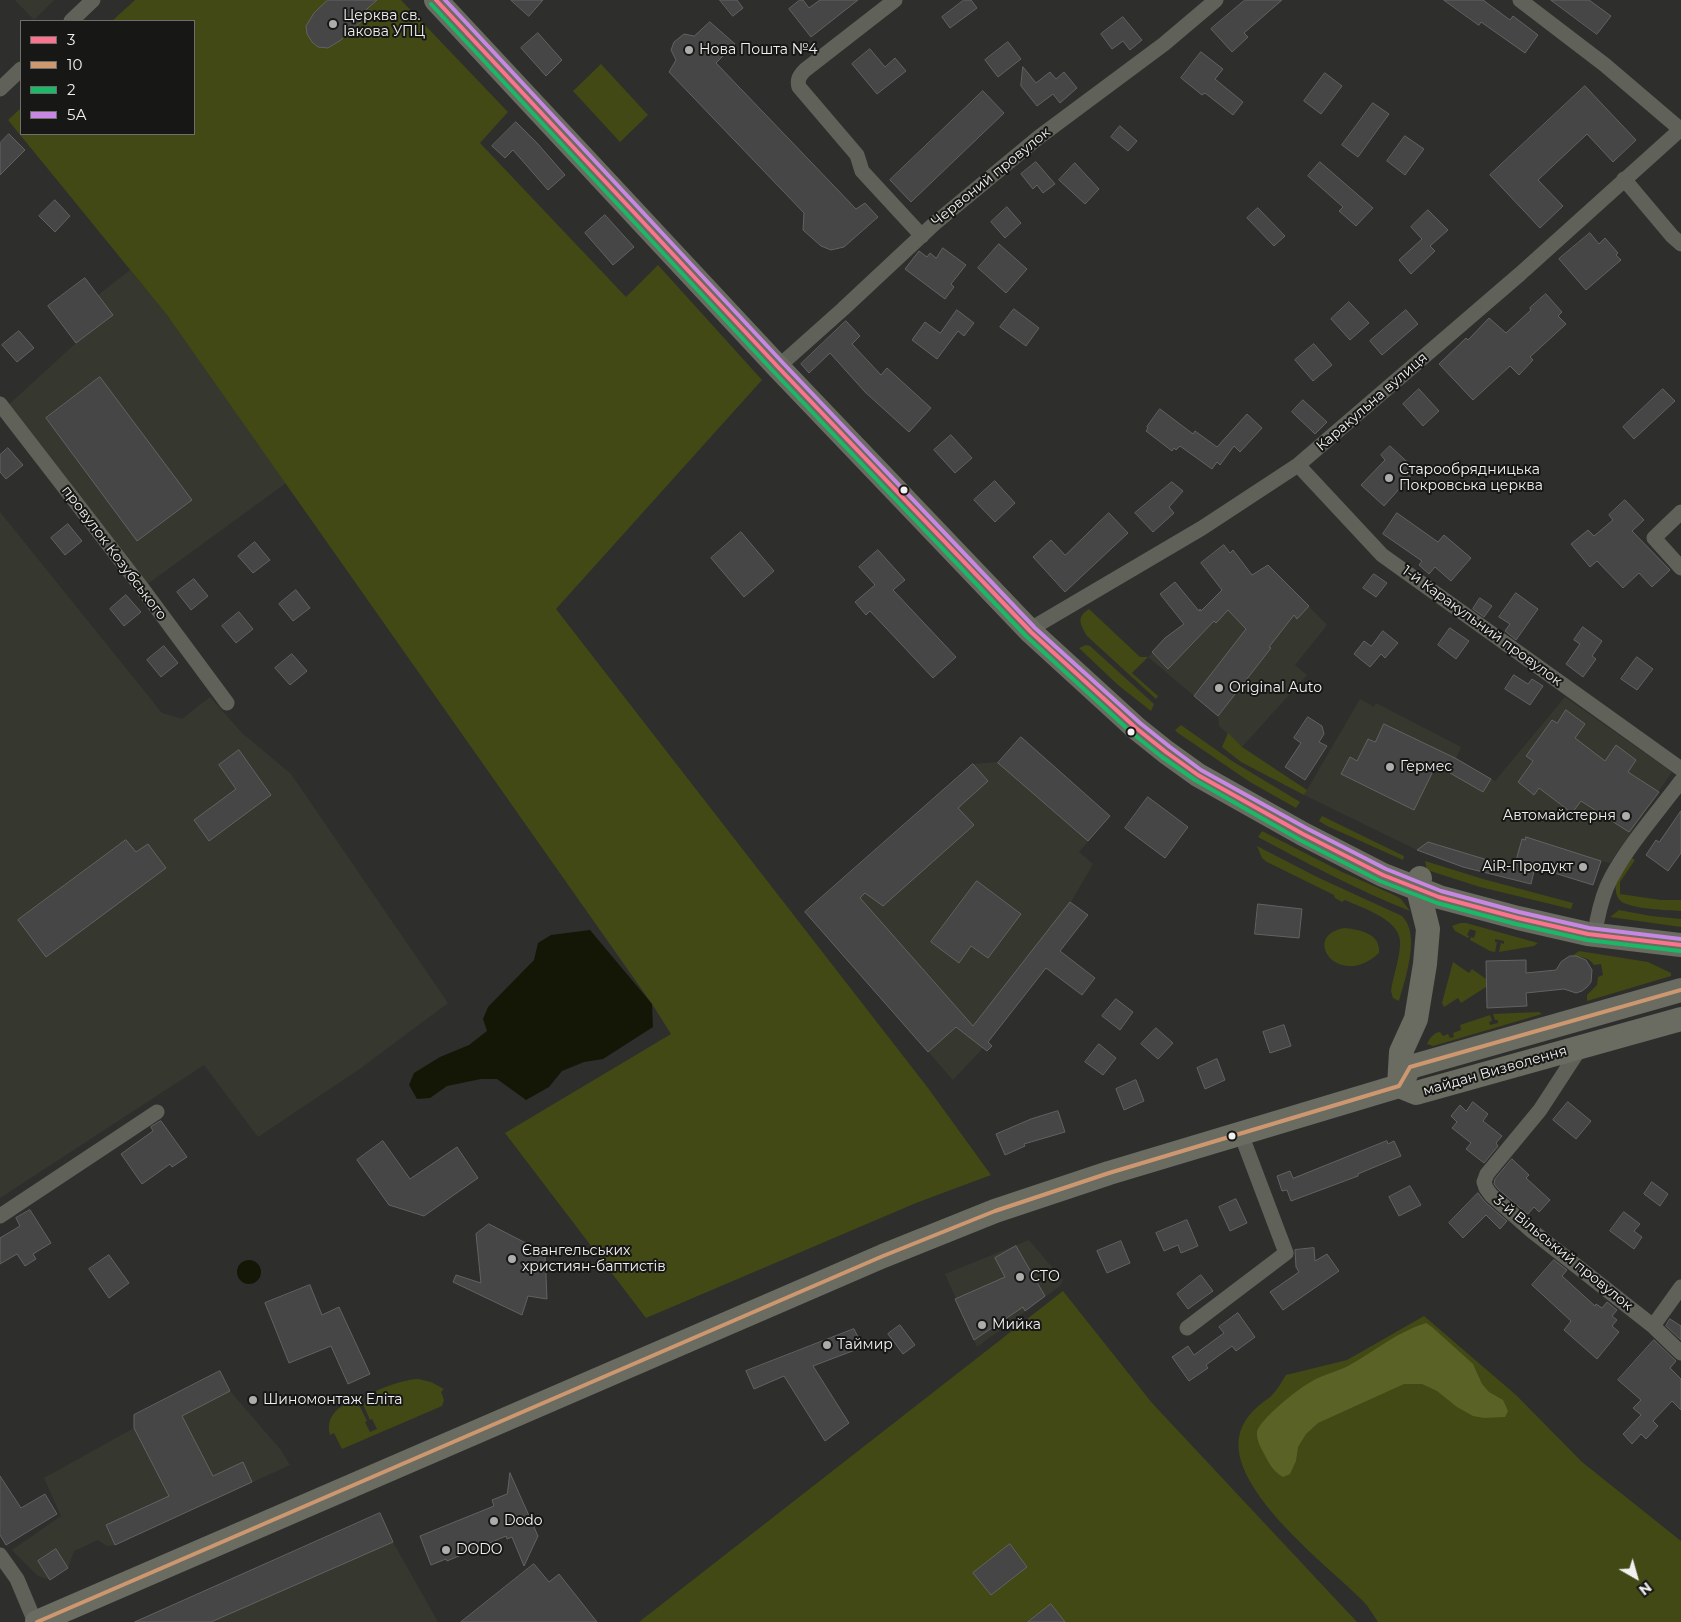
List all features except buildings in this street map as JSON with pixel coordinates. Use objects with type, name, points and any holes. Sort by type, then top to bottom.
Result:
[{"type":"main road","points":[[436,0],[1035,628],[1178,746],[1202,762],[1448,899],[1588,934],[1681,945]]},
{"type":"main road","points":[[450,0],[782,364]]},
{"type":"main road","points":[[1419,883],[1444,887],[1534,910],[1681,933]]},
{"type":"main road","points":[[36,1622],[883,1256],[995,1211],[1109,1173],[1399,1086],[1401,1052],[1416,1019],[1425,964],[1428,930],[1419,883]]},
{"type":"main road","name":"майдан Визволення","points":[[1681,990],[1410,1067],[1399,1086],[1416,1093],[1681,1019]]},
{"type":"street","points":[[72,20],[93,0]]},
{"type":"street","points":[[895,0],[805,70],[798,82],[799,88],[857,155],[862,171],[922,236]]},
{"type":"street","name":"Червоний провулок","points":[[782,364],[922,236],[1039,137],[1164,44],[1216,0]]},
{"type":"street","points":[[1520,0],[1605,65],[1681,129]]},
{"type":"street","points":[[0,89],[20,70]]},
{"type":"street","name":"Каракульна вулиця","points":[[1035,628],[1202,528],[1298,465],[1520,274],[1681,129]]},
{"type":"street","points":[[1624,179],[1681,244]]},
{"type":"street","name":"провулок Козубського","points":[[0,404],[142,588],[227,703]]},
{"type":"street","name":"1-й Каракульний провулок","points":[[1298,465],[1382,555],[1681,769]]},
{"type":"street","points":[[1681,512],[1654,538],[1681,568]]},
{"type":"street","points":[[1597,921],[1604,894],[1618,866],[1681,782]]},
{"type":"street","name":"3-й Вільський провулок","points":[[1581,1047],[1540,1110],[1487,1174],[1484,1182],[1492,1195],[1532,1231],[1653,1326],[1681,1353]]},
{"type":"street","points":[[0,1216],[157,1112]]},
{"type":"street","points":[[1187,1328],[1286,1253],[1241,1134]]},
{"type":"street","points":[[1653,1326],[1681,1287]]},
{"type":"street","points":[[0,1555],[17,1579],[36,1622]]},
{"type":"shaded area","points":[[15,0],[54,0],[34,20]]},
{"type":"shaded area","points":[[130,270],[167,315],[286,483],[142,588],[4,409],[76,343],[48,306],[85,278],[98,295]]},
{"type":"shaded area","points":[[0,512],[162,713],[182,719],[210,697],[242,733],[291,774],[448,1003],[361,1068],[258,1137],[204,1065],[0,1198]]},
{"type":"shaded area","points":[[1268,565],[1327,625],[1295,665],[1307,675],[1242,747],[1219,726],[1218,716],[1148,657],[1165,638],[1180,626],[1181,628],[1213,599],[1218,604],[1251,576]]},
{"type":"shaded area","points":[[1565,697],[1672,772],[1610,863],[1601,861],[1593,885],[1542,869],[1535,869],[1531,884],[1463,867],[1417,850],[1304,795],[1360,699],[1374,707],[1376,703],[1461,747],[1456,758],[1495,781]]},
{"type":"shaded area","points":[[1021,737],[1110,816],[1079,852],[1093,864],[1071,902],[1088,915],[983,1048],[953,1080],[805,912],[973,764],[998,762]]},
{"type":"shaded area","points":[[590,930],[652,1004],[653,1027],[603,1059],[584,1062],[562,1071],[549,1087],[526,1100],[497,1079],[481,1079],[447,1086],[430,1098],[417,1099],[409,1085],[414,1073],[440,1057],[469,1045],[487,1031],[483,1019],[488,1007],[534,960],[538,943],[551,935]]},
{"type":"shaded area","points":[[1029,1240],[1063,1280],[1060,1286],[977,1347],[945,1274]]},
{"type":"shaded area","points":[[249,1260],[257,1264],[261,1272],[257,1280],[249,1284],[241,1280],[237,1272],[241,1264]]},
{"type":"shaded area","points":[[220,1371],[230,1391],[280,1449],[290,1465],[115,1545],[107,1546],[98,1540],[74,1551],[68,1568],[50,1580],[38,1576],[12,1550],[61,1516],[44,1478],[134,1428],[134,1415]]},
{"type":"shaded area","points":[[380,1513],[393,1542],[438,1622],[135,1622]]},
{"type":"green space","points":[[135,0],[401,0],[508,112],[480,143],[626,297],[658,265],[762,380],[556,609],[928,1088],[991,1175],[916,1203],[646,1318],[505,1133],[671,1034],[652,1004],[167,315],[20,135],[195,135],[195,20],[113,20]]},
{"type":"green space","points":[[601,64],[648,115],[620,142],[573,91]]},
{"type":"green space","points":[[20,109],[20,135],[8,120]]},
{"type":"green space","points":[[1089,609],[1140,657],[1148,657],[1132,673],[1158,696],[1156,699],[1087,636],[1080,621],[1082,615]]},
{"type":"green space","points":[[1086,645],[1090,646],[1154,704],[1151,711],[1118,685],[1079,648]]},
{"type":"green space","points":[[1181,725],[1232,761],[1300,802],[1296,808],[1250,782],[1178,733],[1175,730]]},
{"type":"green space","points":[[1228,733],[1242,747],[1307,790],[1304,795],[1241,762],[1222,747]]},
{"type":"green space","points":[[1322,816],[1404,856],[1403,860],[1327,826],[1319,821]]},
{"type":"green space","points":[[1262,831],[1340,871],[1396,896],[1401,899],[1410,911],[1333,876],[1258,837]]},
{"type":"green space","points":[[1257,846],[1317,877],[1402,916],[1408,924],[1411,945],[1408,969],[1399,1001],[1393,998],[1391,991],[1400,947],[1398,933],[1393,926],[1378,915],[1345,900],[1342,902],[1335,898],[1334,895],[1267,862],[1262,858]]},
{"type":"green space","points":[[1632,858],[1635,860],[1620,882],[1620,894],[1661,900],[1681,900],[1681,911],[1642,908],[1622,902],[1618,898],[1616,884]]},
{"type":"green space","points":[[1425,861],[1573,903],[1571,909],[1480,887],[1427,870]]},
{"type":"green space","points":[[1619,910],[1681,919],[1681,927],[1610,917]]},
{"type":"green space","points":[[1460,923],[1538,943],[1534,946],[1499,952],[1501,943],[1504,944],[1504,941],[1495,939],[1495,942],[1497,942],[1495,952],[1490,951],[1470,940],[1471,937],[1474,938],[1476,931],[1470,929],[1467,935],[1469,936],[1468,938],[1455,931],[1452,926]]},
{"type":"green space","points":[[1345,928],[1369,934],[1377,941],[1379,953],[1364,963],[1350,966],[1339,964],[1330,957],[1325,949],[1325,940],[1332,933]]},
{"type":"green space","points":[[1579,951],[1648,962],[1671,973],[1671,976],[1587,1001],[1587,995],[1597,985],[1598,977],[1603,975],[1601,964],[1594,965],[1583,957],[1569,958]]},
{"type":"green space","points":[[1453,962],[1469,973],[1472,969],[1486,979],[1486,987],[1461,1003],[1458,998],[1444,1007],[1442,1003]]},
{"type":"green space","points":[[1539,1012],[1542,1014],[1433,1046],[1427,1044],[1435,1033],[1440,1032],[1443,1036],[1448,1034],[1450,1038],[1454,1037],[1453,1033],[1461,1030],[1460,1025],[1490,1015],[1492,1021],[1489,1022],[1490,1025],[1498,1023],[1493,1014]]},
{"type":"green space","points":[[1063,1291],[1152,1403],[1357,1622],[639,1622]]},
{"type":"green space","points":[[1424,1316],[1516,1395],[1582,1462],[1681,1541],[1681,1622],[1378,1622],[1363,1601],[1280,1522],[1260,1497],[1246,1473],[1239,1449],[1242,1427],[1250,1414],[1272,1395],[1286,1375],[1347,1360]]},
{"type":"green space","points":[[1426,1323],[1473,1364],[1482,1384],[1489,1392],[1503,1400],[1508,1411],[1505,1417],[1484,1418],[1473,1416],[1457,1407],[1437,1391],[1422,1384],[1404,1384],[1318,1423],[1306,1434],[1298,1447],[1296,1461],[1290,1474],[1283,1477],[1276,1472],[1258,1442],[1257,1434],[1259,1427],[1271,1413],[1314,1380],[1348,1366],[1396,1337]]},
{"type":"green space","points":[[418,1379],[431,1382],[444,1389],[441,1392],[444,1400],[442,1406],[342,1449],[334,1433],[330,1435],[331,1417],[343,1405],[354,1400],[357,1406],[359,1405],[367,1421],[365,1422],[370,1432],[377,1429],[372,1419],[370,1420],[363,1404],[378,1396],[376,1391],[407,1380]]},
{"type":"transit line","name":"3","points":[[436,0],[778,367],[1031,632],[1136,728],[1166,752],[1198,775],[1303,834],[1383,875],[1439,897],[1588,934],[1681,945]]},
{"type":"transit line","name":"5А","points":[[445,0],[783,363],[1035,628],[1140,723],[1170,747],[1201,770],[1306,828],[1386,869],[1441,891],[1589,928],[1681,939]]},
{"type":"transit line","name":"2","points":[[431,4],[773,371],[1026,636],[1132,733],[1162,757],[1195,780],[1300,840],[1380,881],[1437,903],[1587,940],[1680,951]]},
{"type":"transit line","name":"10","points":[[1399,1086],[1410,1067],[1681,990]]},
{"type":"transit line","name":"10","points":[[37,1622],[883,1256],[995,1211],[1109,1173],[1399,1086]]},
{"type":"place","name":"Церква св. Іакова УПЦ","points":[[333,24]]},
{"type":"place","name":"Нова Пошта №4","points":[[689,50]]},
{"type":"place","name":"Старообрядницька Покровська церква","points":[[1389,478]]},
{"type":"place","name":"Original Auto","points":[[1219,688]]},
{"type":"place","name":"Гермес","points":[[1390,767]]},
{"type":"place","name":"Автомайстерня","points":[[1626,816]]},
{"type":"place","name":"AiR-Продукт","points":[[1583,867]]},
{"type":"place","name":"Євангельських християн-баптистів","points":[[512,1259]]},
{"type":"place","name":"СТО","points":[[1020,1277]]},
{"type":"place","name":"Мийка","points":[[982,1325]]},
{"type":"place","name":"Таймир","points":[[827,1345]]},
{"type":"place","name":"Шиномонтаж Еліта","points":[[253,1400]]},
{"type":"place","name":"Dodo","points":[[494,1521]]},
{"type":"place","name":"DODO","points":[[446,1550]]}]
